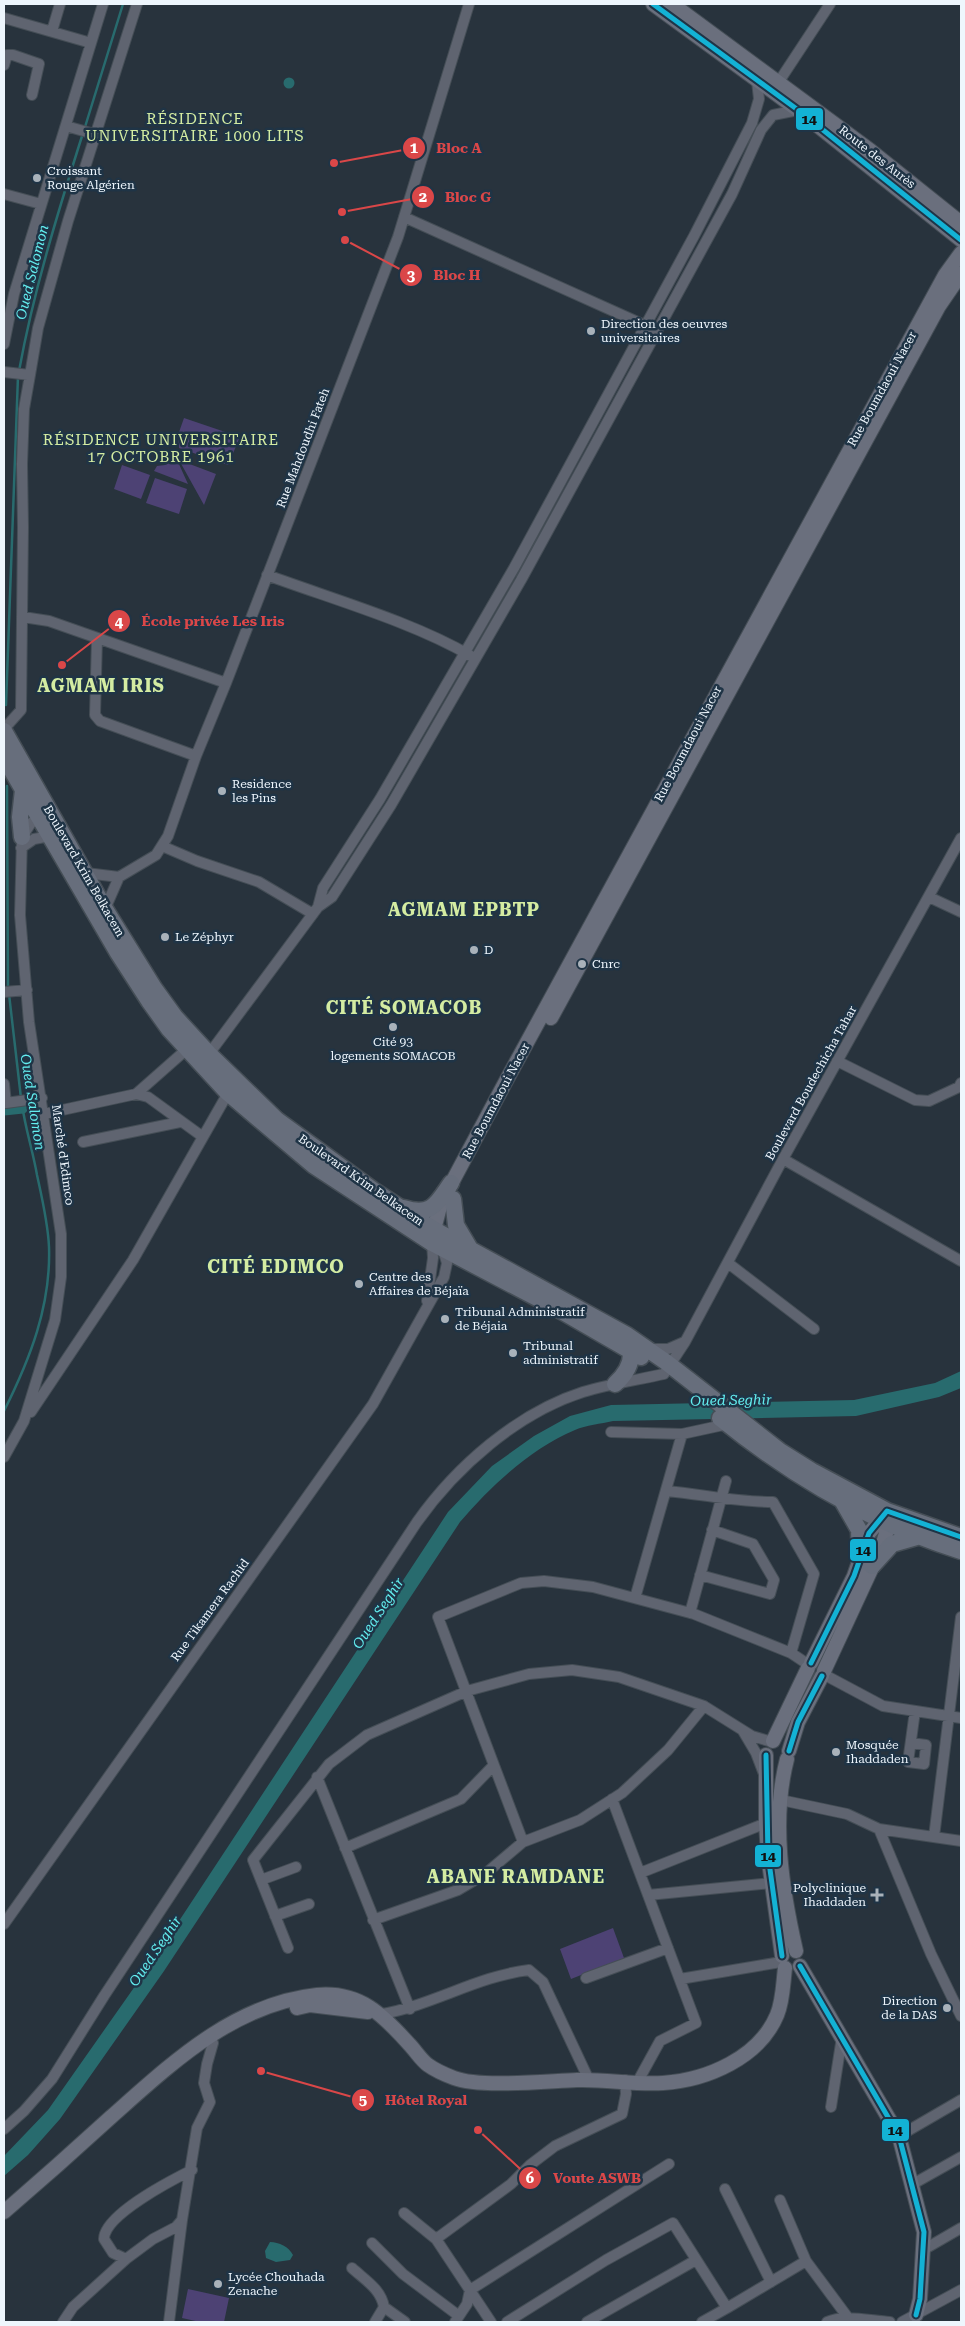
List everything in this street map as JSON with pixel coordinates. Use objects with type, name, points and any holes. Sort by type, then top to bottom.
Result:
[{"type":"main road","name":"Boulevard Krim Belkacem","points":[[4,730],[46,817],[50,836],[118,953],[149,1001],[187,1050],[228,1093],[313,1165],[558,1309],[639,1350]]},
{"type":"main road","name":"Boulevard Krim Belkacem","points":[[4,757],[24,790],[86,873],[105,909],[154,988],[175,1017],[209,1054],[277,1120],[394,1204],[438,1239],[473,1250],[607,1322],[639,1350],[674,1374],[805,1480],[844,1502],[885,1518],[920,1536],[961,1550]]},
{"type":"main road","points":[[21,842],[20,818],[24,790]]},
{"type":"main road","points":[[394,1204],[414,1211],[430,1209],[452,1191]]},
{"type":"main road","points":[[452,1191],[458,1231],[473,1250]]},
{"type":"main road","points":[[615,1384],[627,1370],[639,1350]]},
{"type":"main road","name":"Boulevard Krim Belkacem","points":[[734,1422],[837,1485],[885,1518],[961,1537]]},
{"type":"main road","points":[[844,1502],[859,1530],[861,1552],[866,1564],[892,1544],[920,1536]]},
{"type":"street","points":[[52,31],[60,4]]},
{"type":"street","points":[[4,344],[14,294],[41,204],[68,127],[103,4]]},
{"type":"street","points":[[4,730],[21,710],[23,617],[22,464],[24,409],[28,374],[92,134],[137,4]]},
{"type":"street","name":"Rue Mahdoudhi Fateh","points":[[120,877],[156,855],[168,836],[196,756],[226,684],[398,237],[468,4]]},
{"type":"street","name":"Route des Aurès","points":[[653,4],[749,68],[961,223]]},
{"type":"street","name":"Route des Aurès","points":[[672,4],[749,68],[757,81],[775,87],[798,110],[961,240]]},
{"type":"street","points":[[775,87],[830,4]]},
{"type":"street","points":[[4,18],[91,43]]},
{"type":"street","points":[[4,65],[7,55],[13,55],[39,64],[32,95]]},
{"type":"street","points":[[316,910],[323,888],[380,799],[466,652],[694,236],[752,123],[759,99],[757,81]]},
{"type":"street","points":[[209,1054],[316,910],[332,897],[391,805],[602,434],[732,194],[761,130],[773,115],[798,110]]},
{"type":"street","points":[[752,123],[761,130]]},
{"type":"street","points":[[68,127],[92,134]]},
{"type":"street","points":[[4,194],[41,204]]},
{"type":"street","points":[[404,217],[657,331]]},
{"type":"street","name":"Rue Boumdaoui Nacer","points":[[452,1191],[724,678],[945,275],[961,253]]},
{"type":"street","name":"Rue Boumdaoui Nacer","points":[[438,1239],[441,1203],[452,1191],[939,306],[961,274]]},
{"type":"street","points":[[6,372],[28,374]]},
{"type":"street","points":[[590,428],[602,434]]},
{"type":"street","points":[[267,575],[390,620],[476,658]]},
{"type":"street","points":[[23,617],[49,621],[226,684]]},
{"type":"street","points":[[97,638],[95,715],[100,720],[196,756]]},
{"type":"street","points":[[21,842],[27,827],[46,817]]},
{"type":"street","points":[[21,842],[50,836]]},
{"type":"street","name":"Boulevard Boudechicha Tahar","points":[[674,1374],[685,1342],[783,1159],[961,838]]},
{"type":"street","name":"Marché d'Edimco","points":[[4,1457],[24,1421],[55,1320],[61,1277],[61,1234],[42,1098],[24,991],[20,915],[21,842]]},
{"type":"street","points":[[162,846],[197,861],[259,882],[316,910]]},
{"type":"street","points":[[86,873],[120,877],[105,909]]},
{"type":"street","points":[[929,897],[961,912]]},
{"type":"street","points":[[4,992],[24,991]]},
{"type":"street","points":[[136,1094],[187,1050]]},
{"type":"street","points":[[838,1061],[915,1100],[929,1101],[959,1087],[961,1083]]},
{"type":"street","points":[[4,1084],[5,1103],[42,1098]]},
{"type":"street","points":[[24,1421],[133,1260],[228,1093]]},
{"type":"street","points":[[44,1114],[136,1094],[148,1097],[203,1137]]},
{"type":"street","points":[[83,1142],[180,1122]]},
{"type":"street","points":[[783,1159],[961,1261]]},
{"type":"street","name":"Rue Tikamera Rachid","points":[[427,1304],[433,1258],[438,1239]]},
{"type":"street","name":"Rue Tikamera Rachid","points":[[4,1924],[373,1404],[447,1269],[446,1257],[438,1239]]},
{"type":"street","points":[[728,1263],[814,1329]]},
{"type":"street","points":[[639,1350],[668,1349],[685,1342]]},
{"type":"street","points":[[4,2130],[30,2105],[52,2079],[104,1996],[417,1522],[437,1495],[477,1454],[524,1422],[566,1398],[615,1384],[674,1374]]},
{"type":"street","points":[[611,1432],[682,1434],[734,1422]]},
{"type":"street","points":[[635,1598],[682,1434]]},
{"type":"street","points":[[690,1613],[726,1481]]},
{"type":"street","points":[[666,1491],[721,1496],[750,1502],[773,1502],[814,1574],[791,1653]]},
{"type":"street","points":[[680,1979],[783,1962],[795,1970],[800,1966],[802,1957],[796,1951],[781,1859],[779,1815],[788,1755],[798,1722],[823,1673],[866,1564],[869,1533],[885,1518]]},
{"type":"street","points":[[700,1575],[770,1594],[774,1580],[753,1544],[712,1530]]},
{"type":"street","points":[[4,2212],[65,2155],[167,2068],[209,2036],[256,2010],[318,1995],[348,1998],[372,2006],[382,2014],[428,2065],[456,2079],[498,2083],[589,2080],[663,2083],[691,2078],[722,2068],[742,2056],[761,2040],[777,2014],[783,1962],[766,1824],[766,1783],[769,1748],[782,1726],[809,1665],[866,1564]]},
{"type":"street","points":[[523,1842],[438,1617],[521,1583],[544,1580],[593,1587],[690,1613],[791,1653],[809,1665],[812,1676],[823,1673],[883,1706],[961,1718]]},
{"type":"street","points":[[934,1837],[961,1617]]},
{"type":"street","points":[[288,1948],[254,1860],[329,1764],[367,1735],[467,1692],[529,1674],[572,1670],[619,1677],[704,1706],[769,1748],[775,1763],[788,1755]]},
{"type":"street","points":[[373,1920],[458,1890],[485,1874],[523,1842],[580,1820],[622,1792],[668,1750],[704,1706]]},
{"type":"street","points":[[911,1743],[915,1711]]},
{"type":"street","points":[[742,1730],[754,1734],[767,1735],[782,1726]]},
{"type":"street","points":[[742,1730],[756,1753],[766,1783]]},
{"type":"street","points":[[769,1748],[782,1741],[788,1755]]},
{"type":"street","points":[[345,1848],[461,1799],[494,1765]]},
{"type":"street","points":[[317,1777],[410,2009]]},
{"type":"street","points":[[436,2239],[511,2184],[530,2165],[555,2146],[622,2114],[626,2094],[632,2081],[660,2041],[696,2023],[612,1799]]},
{"type":"street","points":[[781,1800],[847,1814],[879,1829],[961,1840]]},
{"type":"street","points":[[640,1873],[766,1824]]},
{"type":"street","points":[[879,1829],[930,1954],[961,2016]]},
{"type":"street","points":[[261,1880],[296,1867]]},
{"type":"street","points":[[648,1895],[772,1883]]},
{"type":"street","points":[[275,1916],[309,1904]]},
{"type":"street","points":[[586,1978],[668,1948]]},
{"type":"street","points":[[783,1962],[788,1950],[796,1951]]},
{"type":"street","points":[[800,1966],[899,2136],[924,2232],[920,2299],[916,2319]]},
{"type":"street","points":[[4,2222],[183,2064],[213,2042],[263,2015],[310,2005],[382,2014],[410,2009],[508,1972],[529,1970],[543,1982],[589,2080]]},
{"type":"street","points":[[831,2107],[842,2037]]},
{"type":"street","points":[[169,2322],[182,2220],[192,2170],[197,2128],[210,2102],[204,2083],[213,2042]]},
{"type":"street","points":[[899,2136],[961,2100]]},
{"type":"street","points":[[913,2184],[961,2156]]},
{"type":"street","points":[[372,2243],[403,2274],[457,2319],[467,2304],[470,2290],[669,2164]]},
{"type":"street","points":[[126,2260],[117,2257],[109,2248],[104,2239],[106,2230],[138,2199],[192,2170]]},
{"type":"street","points":[[725,2189],[772,2282]]},
{"type":"street","points":[[780,2200],[806,2261],[849,2319]]},
{"type":"street","points":[[404,2212],[436,2239],[491,2322]]},
{"type":"street","points":[[63,2322],[73,2307],[126,2260],[153,2239],[176,2227],[182,2220]]},
{"type":"street","points":[[507,2322],[606,2260],[673,2223],[727,2308]]},
{"type":"street","points":[[923,2250],[961,2228]]},
{"type":"street","points":[[587,2322],[696,2260]]},
{"type":"street","points":[[702,2322],[806,2261]]},
{"type":"street","points":[[352,2268],[374,2287],[382,2297],[384,2307],[375,2322]]},
{"type":"street","points":[[902,2322],[916,2319],[961,2290]]},
{"type":"street","points":[[384,2307],[405,2322]]},
{"type":"street","points":[[827,2322],[833,2319],[890,2322]]},
{"type":"shaded area","points":[[289,77],[295,83],[289,89],[283,83]]},
{"type":"shaded area","points":[[184,418],[240,437],[228,465],[179,448],[178,435]]},
{"type":"shaded area","points":[[175,460],[178,462],[188,484],[154,471],[157,466],[165,465]]},
{"type":"shaded area","points":[[179,460],[216,474],[204,505]]},
{"type":"shaded area","points":[[122,465],[150,475],[141,499],[114,489]]},
{"type":"shaded area","points":[[155,478],[187,489],[179,514],[146,503]]},
{"type":"shaded area","points":[[961,1371],[961,1388],[939,1397],[856,1416],[613,1421],[589,1426],[575,1430],[542,1447],[512,1470],[460,1522],[164,1971],[60,2119],[28,2155],[4,2176],[4,2156],[48,2110],[152,1962],[448,1512],[492,1466],[534,1436],[570,1416],[611,1405],[854,1400],[935,1383]]},
{"type":"shaded area","points":[[613,1928],[624,1958],[571,1979],[560,1949]]},
{"type":"shaded area","points":[[270,2242],[286,2247],[293,2255],[290,2260],[276,2262],[266,2258],[265,2251]]},
{"type":"shaded area","points":[[188,2289],[229,2298],[224,2322],[200,2322],[182,2318]]},
{"type":"waterway","name":"Oued Salomon","points":[[85,127],[123,4]]},
{"type":"waterway","name":"Oued Salomon","points":[[19,371],[39,280],[83,133]]},
{"type":"waterway","name":"Oued Salomon","points":[[6,705],[18,376]]},
{"type":"waterway","name":"Oued Salomon","points":[[7,786],[8,989]]},
{"type":"waterway","name":"Oued Salomon","points":[[9,994],[21,1098]]},
{"type":"waterway","name":"Oued Salomon","points":[[4,1411],[22,1372],[37,1332],[49,1269],[46,1220],[22,1104]]},
{"type":"waterway","points":[[4,1111],[23,1109]]},
{"type":"transit line","name":"14","points":[[653,4],[798,110],[961,240]]},
{"type":"transit line","name":"14","points":[[811,1663],[854,1576],[869,1533],[887,1511],[961,1537]]},
{"type":"transit line","name":"14","points":[[789,1751],[798,1722],[822,1676]]},
{"type":"transit line","name":"14","points":[[766,1755],[768,1855],[782,1956]]},
{"type":"transit line","name":"14","points":[[800,1966],[899,2136],[924,2232],[920,2299],[916,2315]]},
{"type":"place","name":"Bloc A","points":[[334,163]]},
{"type":"place","name":"Croissant Rouge Algérien","points":[[37,178]]},
{"type":"place","name":"Bloc G","points":[[342,212]]},
{"type":"place","name":"Bloc H","points":[[345,240]]},
{"type":"place","name":"Direction des oeuvres universitaires","points":[[591,331]]},
{"type":"place","name":"École privée Les Iris","points":[[62,665]]},
{"type":"place","name":"Residence les Pins","points":[[222,791]]},
{"type":"place","name":"Le Zéphyr","points":[[165,937]]},
{"type":"place","name":"D","points":[[474,950]]},
{"type":"place","name":"Cnrc","points":[[582,964]]},
{"type":"place","name":"Cité 93 logements SOMACOB","points":[[393,1027]]},
{"type":"place","name":"Centre des Affaires de Béjaïa","points":[[359,1284]]},
{"type":"place","name":"Tribunal Administratif de Béjaia","points":[[445,1319]]},
{"type":"place","name":"Tribunal administratif","points":[[513,1353]]},
{"type":"place","name":"Mosquée Ihaddaden","points":[[836,1752]]},
{"type":"place","name":"Polyclinique Ihaddaden","points":[[877,1895]]},
{"type":"place","name":"Direction de la DAS","points":[[947,2008]]},
{"type":"place","name":"Hôtel Royal","points":[[261,2071]]},
{"type":"place","name":"Voute ASWB","points":[[478,2130]]},
{"type":"place","name":"Lycée Chouhada Zenache","points":[[218,2284]]},
{"type":"district","name":"RÉSIDENCE UNIVERSITAIRE 1000 LITS","points":[[195,128]]},
{"type":"district","name":"RÉSIDENCE UNIVERSITAIRE 17 OCTOBRE 1961","points":[[161,448]]},
{"type":"district","name":"AGMAM IRIS","points":[[101,685]]},
{"type":"district","name":"AGMAM EPBTP","points":[[464,909]]},
{"type":"district","name":"CITÉ SOMACOB","points":[[404,1007]]},
{"type":"district","name":"CITÉ EDIMCO","points":[[276,1266]]},
{"type":"district","name":"ABANE RAMDANE","points":[[516,1876]]},
{"type":"water label","name":"Oued Seghir","points":[[731,1400]]},
{"type":"water label","name":"Oued Seghir","points":[[378,1613]]},
{"type":"water label","name":"Oued Seghir","points":[[155,1951]]}]
